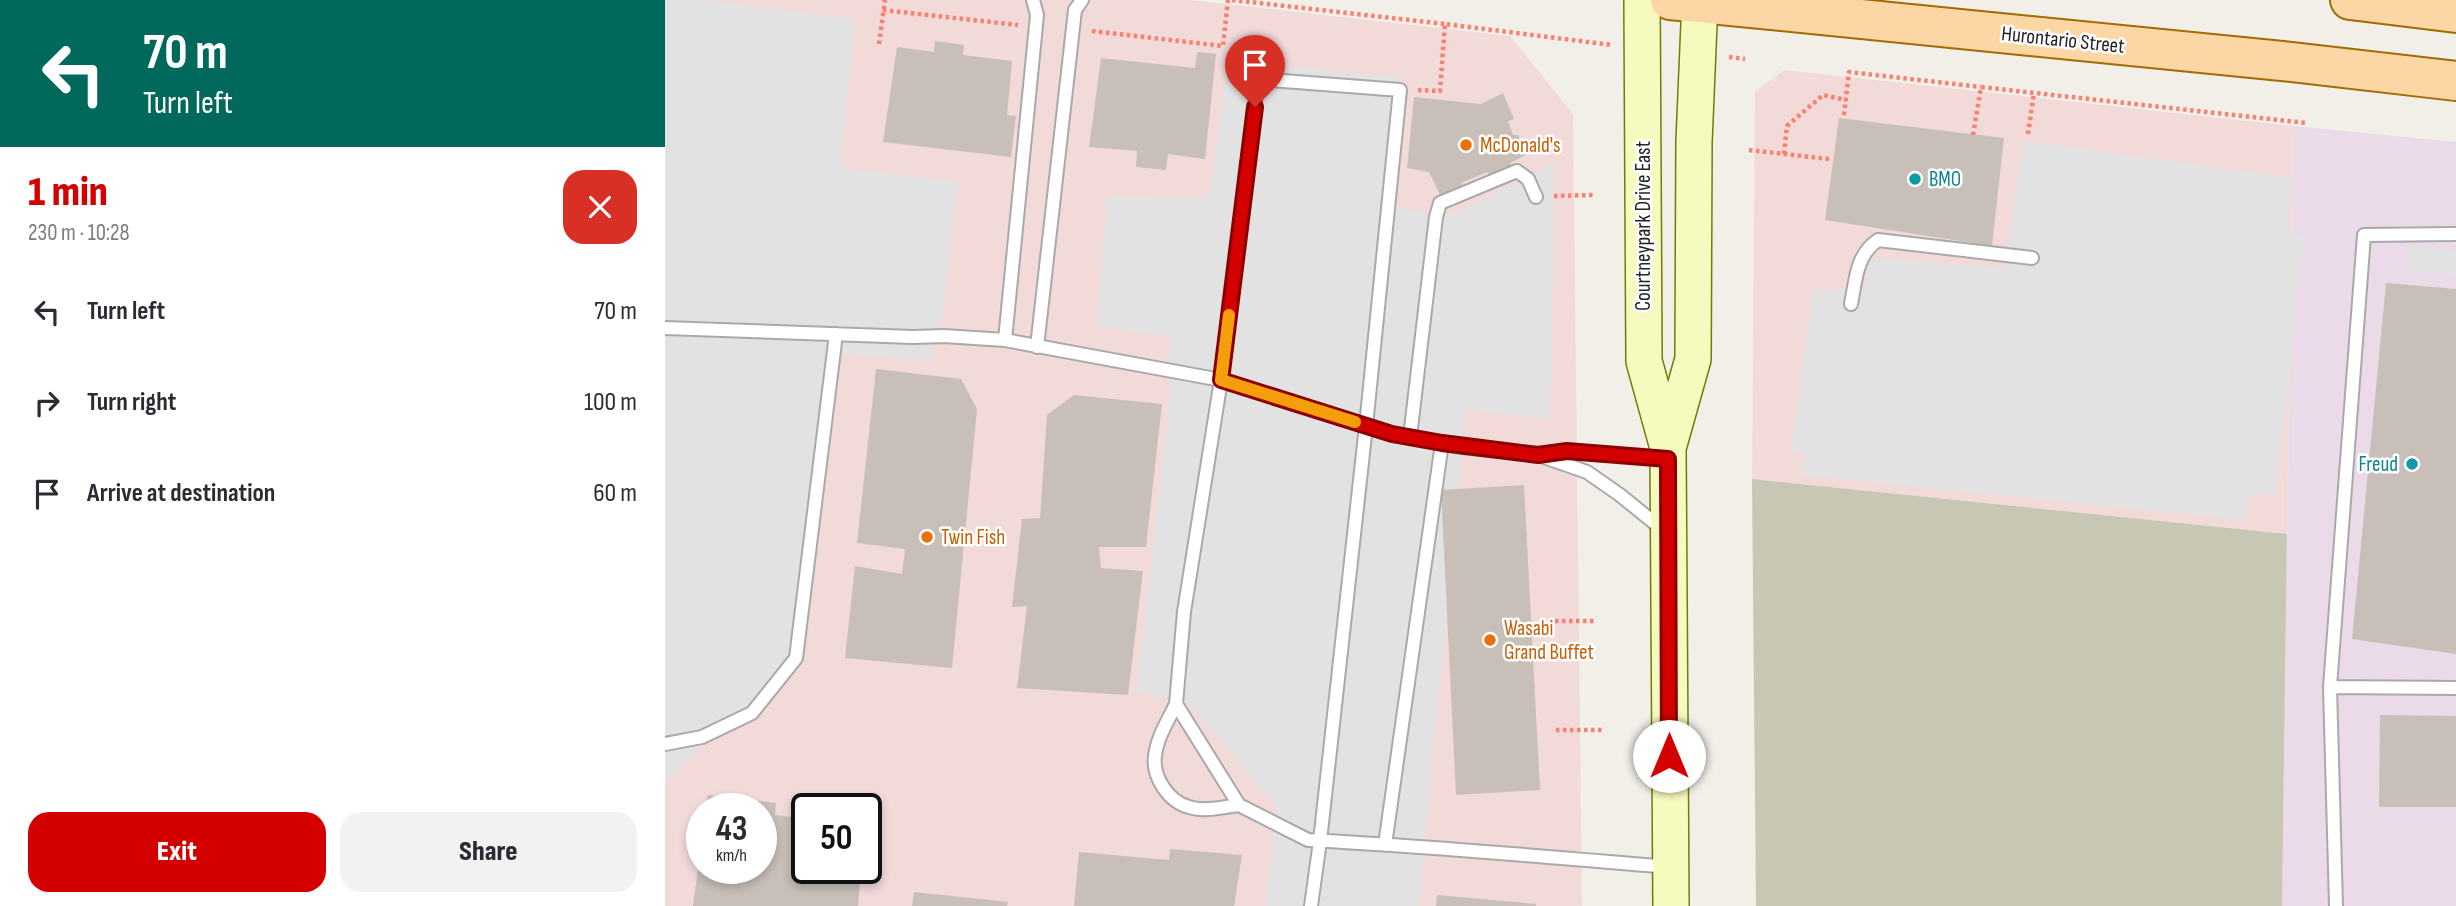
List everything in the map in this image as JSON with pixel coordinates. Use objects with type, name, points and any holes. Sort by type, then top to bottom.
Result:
[{"type":"main road","name":"Courtneypark Drive East","points":[[1642,0],[1644,361],[1668,454],[1671,906]]},
{"type":"main road","points":[[2350,0],[2456,13]]},
{"type":"main road","name":"Courtneypark Drive East","points":[[1668,454],[1693,359],[1694,142],[1699,54],[1690,1]]},
{"type":"main road","name":"Hurontario Street","points":[[1690,1],[2456,81]]},
{"type":"lane","points":[[1005,340],[1037,15],[1033,0]]},
{"type":"lane","points":[[1037,347],[1075,10],[1082,0]]},
{"type":"lane","points":[[1311,906],[1320,841],[1366,426],[1400,90],[1258,79],[1221,380],[1184,612],[1176,705],[1159,738],[1154,759],[1159,780],[1171,798],[1190,808],[1239,805],[1308,840],[1320,841],[1385,845],[1670,867]]},
{"type":"lane","points":[[1411,438],[1436,217],[1440,203],[1517,171],[1528,179],[1536,197]]},
{"type":"lane","points":[[2336,906],[2330,687],[2364,235],[2456,234]]},
{"type":"lane","points":[[1851,304],[1858,263],[1867,248],[1878,240],[2032,258]]},
{"type":"lane","points":[[665,328],[1005,340],[1221,380],[1411,438],[1538,455],[1587,472],[1668,534]]},
{"type":"lane","points":[[665,744],[702,737],[752,713],[796,658],[835,334]]},
{"type":"lane","points":[[1385,845],[1442,443]]},
{"type":"lane","points":[[1538,455],[1567,451],[1668,454]]},
{"type":"lane","points":[[2330,687],[2456,688]]},
{"type":"lane","points":[[1176,705],[1239,805]]},
{"type":"path","points":[[879,44],[885,0]]},
{"type":"path","points":[[1073,29],[1223,46],[1230,0],[1643,48]]},
{"type":"path","points":[[883,10],[1036,27]]},
{"type":"path","points":[[1400,90],[1440,91],[1445,24]]},
{"type":"path","points":[[1699,54],[1745,59]]},
{"type":"path","points":[[1844,115],[1849,72],[2306,123]]},
{"type":"path","points":[[1973,135],[1981,87]]},
{"type":"path","points":[[2028,134],[2034,93]]},
{"type":"path","points":[[1784,154],[1787,126],[1823,95],[1846,100]]},
{"type":"path","points":[[1749,150],[1829,159]]},
{"type":"path","points":[[1536,197],[1593,195]]},
{"type":"path","points":[[1555,621],[1596,621]]},
{"type":"path","points":[[1556,730],[1602,730]]},
{"type":"shaded area","points":[[665,0],[1190,0],[1510,36],[1573,114],[1582,906],[665,906]]},
{"type":"shaded area","points":[[665,0],[701,0],[855,19],[840,168],[958,182],[943,312],[932,361],[833,353],[798,655],[665,783]]},
{"type":"shaded area","points":[[1228,60],[1401,78],[1392,207],[1446,217],[1554,164],[1551,419],[1466,409],[1419,906],[1265,906],[1277,808],[1190,703],[1136,692],[1169,407],[1169,336],[1097,326],[1107,197],[1209,198]]},
{"type":"shaded area","points":[[1784,70],[2293,126],[2287,534],[1752,479],[1755,92]]},
{"type":"shaded area","points":[[2293,126],[2456,142],[2456,906],[2282,906]]},
{"type":"shaded area","points":[[2024,141],[2291,178],[2287,231],[2304,237],[2276,493],[2248,495],[2245,520],[1801,475],[1805,452],[1791,451],[1813,289],[1865,291],[1870,258],[2004,268]]},
{"type":"shaded area","points":[[2409,247],[2456,251],[2456,275],[2406,271]]},
{"type":"shaded area","points":[[1752,479],[2287,534],[2282,906],[1756,906]]},
{"type":"building","points":[[935,41],[964,45],[963,55],[1012,61],[1007,115],[1016,116],[1011,157],[883,142],[897,47],[934,52]]},
{"type":"building","points":[[1197,52],[1216,54],[1205,159],[1168,154],[1166,170],[1136,167],[1137,151],[1089,147],[1101,58],[1195,68]]},
{"type":"building","name":"McDonald's","points":[[1503,93],[1514,119],[1508,121],[1513,135],[1518,135],[1526,155],[1510,163],[1513,168],[1490,177],[1487,172],[1461,183],[1464,188],[1441,197],[1429,172],[1407,168],[1414,97],[1481,104]]},
{"type":"building","name":"BMO","points":[[1839,118],[2004,138],[1992,246],[1825,220]]},
{"type":"building","name":"Freud","points":[[2386,283],[2456,289],[2456,654],[2352,639]]},
{"type":"building","points":[[876,369],[961,379],[977,409],[952,668],[845,658],[855,566],[902,574],[905,549],[857,543]]},
{"type":"building","points":[[1074,395],[1162,404],[1146,547],[1099,547],[1101,568],[1143,571],[1128,695],[1017,688],[1027,606],[1012,607],[1022,519],[1040,518],[1047,415]]},
{"type":"building","name":"Wasabi Grand Buffet","points":[[1524,485],[1540,790],[1456,795],[1441,490]]},
{"type":"building","points":[[2380,715],[2456,716],[2456,807],[2379,807]]},
{"type":"building","points":[[777,815],[791,817],[791,884],[860,884],[858,906],[693,906],[696,884],[777,884]]},
{"type":"building","points":[[1170,849],[1242,855],[1234,906],[1074,906],[1079,852],[1169,860]]},
{"type":"building","points":[[914,892],[1008,902],[1007,906],[912,906]]},
{"type":"building","points":[[1437,895],[1536,904],[1536,906],[1436,906]]},
{"type":"slow traffic","points":[[1229,315],[1221,380],[1355,422]]},
{"type":"place","name":"McDonald's","points":[[1466,145]]},
{"type":"place","name":"BMO","points":[[1915,179]]},
{"type":"place","name":"Freud","points":[[2412,464]]},
{"type":"place","name":"Twin Fish","points":[[927,537]]},
{"type":"place","name":"Wasabi Grand Buffet","points":[[1490,640]]},
{"type":"route","points":[[1255,107],[1221,380],[1392,434],[1442,443],[1538,455],[1567,451],[1668,459],[1669,756]]}]
